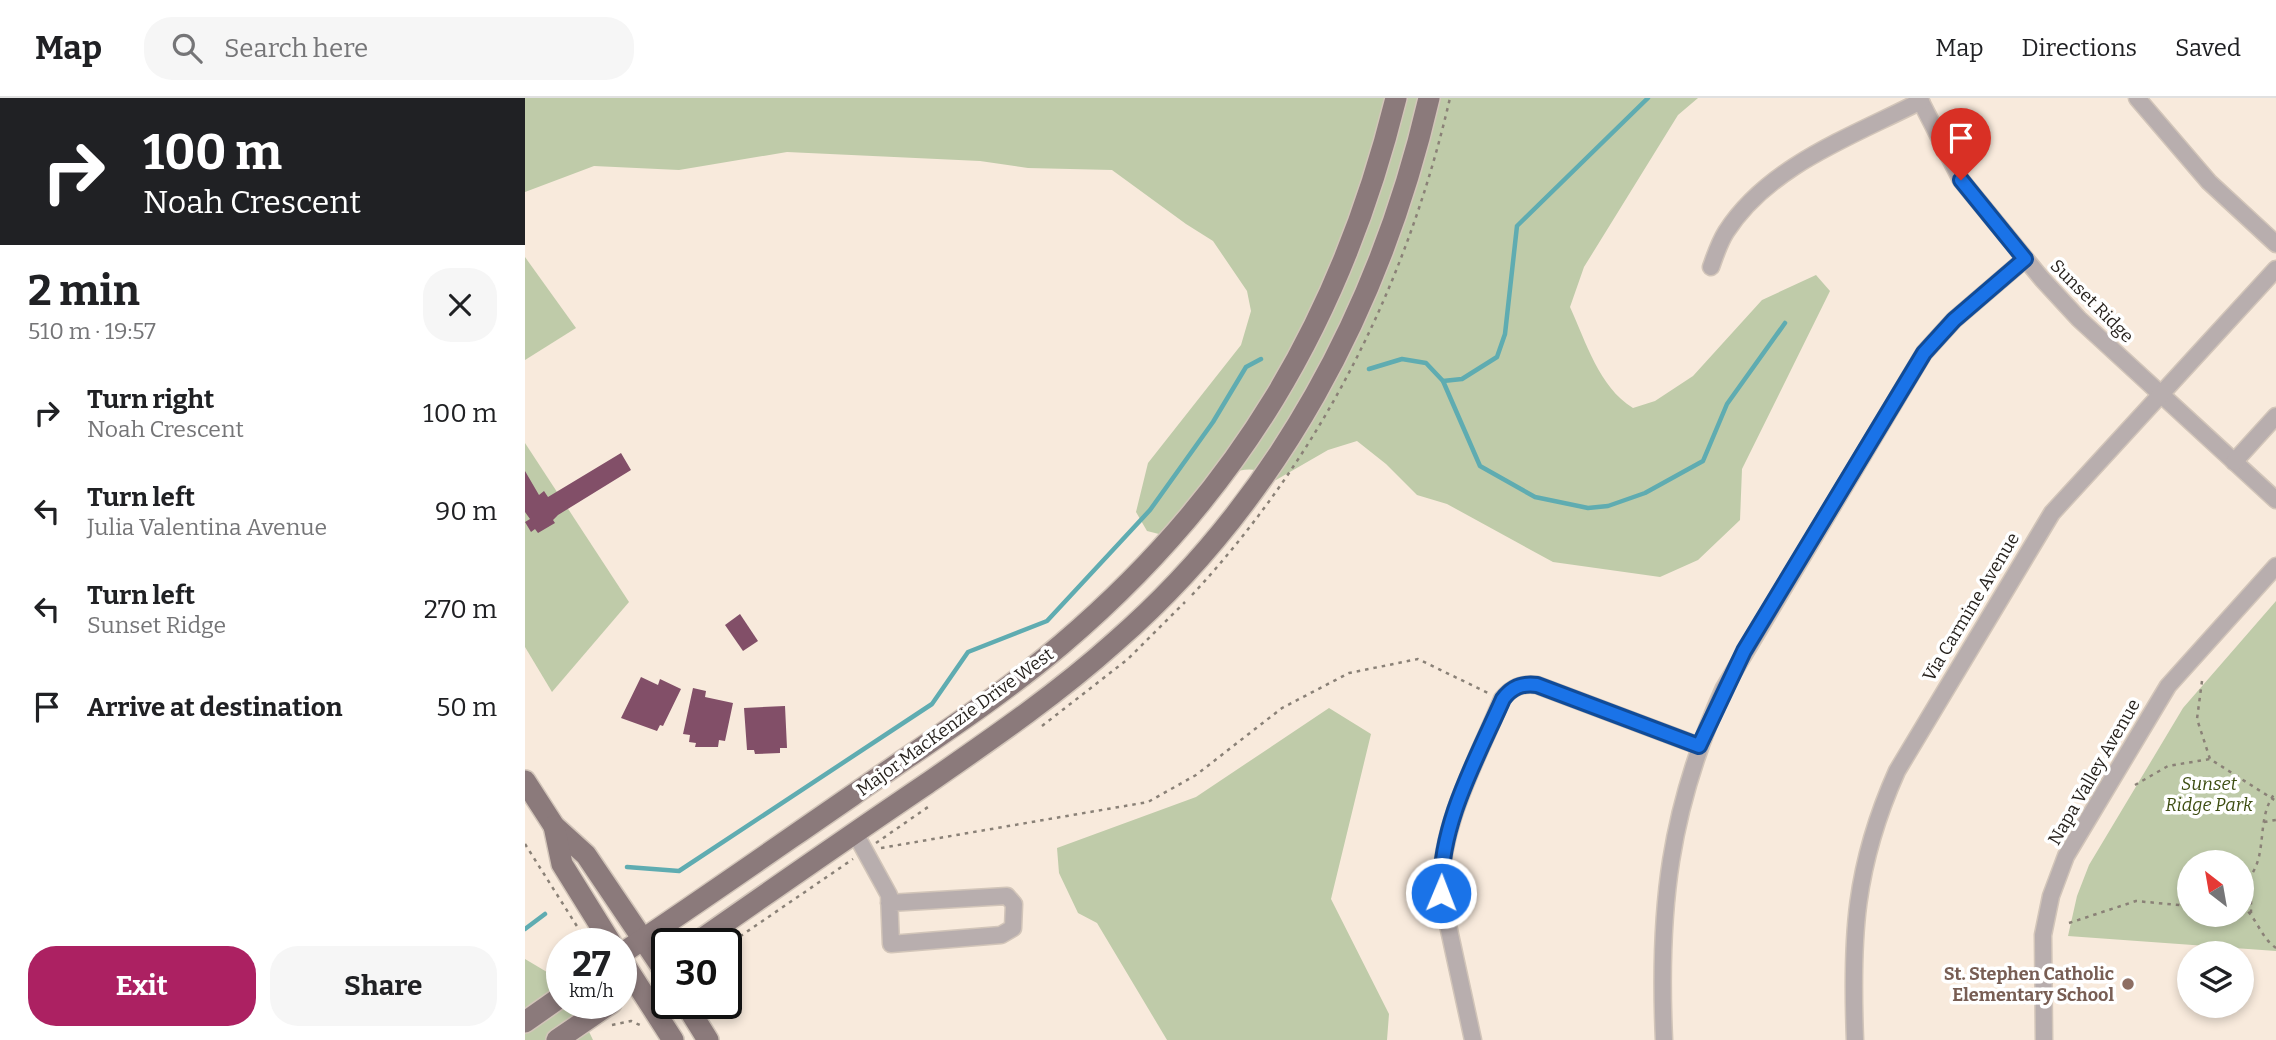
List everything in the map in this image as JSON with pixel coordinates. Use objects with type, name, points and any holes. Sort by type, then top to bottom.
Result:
[{"type":"main road","name":"Major MacKenzie Drive West","points":[[637,944],[1013,684],[1107,605],[1152,559],[1200,505],[1244,447],[1304,348],[1342,269],[1383,151],[1396,98]]},
{"type":"main road","name":"Major MacKenzie Drive West","points":[[720,928],[860,842],[1117,641],[1203,553],[1239,509],[1296,429],[1331,370],[1359,313],[1414,161],[1429,98]]},
{"type":"main road","points":[[525,782],[554,826],[586,855],[651,949]]},
{"type":"main road","points":[[554,826],[562,864],[602,928]]},
{"type":"main road","points":[[637,999],[673,1040]]},
{"type":"main road","points":[[529,1019],[546,1007]]},
{"type":"main road","points":[[557,1040],[588,1019]]},
{"type":"main road","points":[[695,1019],[708,1040]]},
{"type":"street","points":[[2137,98],[2209,182],[2276,244]]},
{"type":"street","points":[[1711,267],[1726,233],[1782,174],[1804,159],[1920,99]]},
{"type":"street","name":"Sunset Ridge","points":[[1920,99],[1961,180],[2025,259],[2079,319],[2276,500]]},
{"type":"street","points":[[1664,1040],[1661,944],[1665,887],[1677,818],[1699,746],[1744,651],[1924,353],[1954,320],[2025,259]]},
{"type":"street","name":"Via Carmine Avenue","points":[[1855,1040],[1852,964],[1860,879],[1874,827],[1896,771],[2052,513],[2276,269]]},
{"type":"street","points":[[2234,462],[2276,416]]},
{"type":"street","name":"Napa Valley Avenue","points":[[2044,1040],[2043,935],[2051,896],[2066,856],[2168,685],[2276,566]]},
{"type":"street","points":[[1473,1040],[1441,893],[1440,872],[1446,835],[1503,699],[1510,690],[1519,685],[1537,685],[1699,746]]},
{"type":"street","points":[[860,842],[889,895],[889,903],[891,944],[1001,935],[1013,928],[1014,904],[1007,896],[889,903]]},
{"type":"path","points":[[860,842],[1148,802],[1196,775],[1282,708],[1349,673],[1417,659],[1491,694]]},
{"type":"path","points":[[2202,681],[2197,719],[2210,760]]},
{"type":"path","points":[[2135,785],[2168,766],[2210,760],[2276,801]]},
{"type":"path","points":[[2254,871],[2262,849],[2264,822],[2271,798],[2276,792]]},
{"type":"path","points":[[2264,822],[2276,820]]},
{"type":"path","points":[[525,844],[578,928]]},
{"type":"path","points":[[2069,923],[2136,901],[2177,905]]},
{"type":"path","points":[[2254,919],[2276,948]]},
{"type":"path","points":[[610,1026],[631,1020]]},
{"type":"green space","points":[[525,98],[1698,98],[1678,115],[1584,267],[1570,307],[1602,376],[1621,399],[1633,408],[1655,401],[1693,376],[1762,300],[1816,275],[1830,291],[1742,469],[1740,520],[1698,560],[1660,577],[1553,562],[1447,504],[1417,495],[1386,464],[1357,441],[1328,450],[1276,480],[1256,470],[1228,474],[1202,491],[1159,534],[1147,531],[1136,512],[1148,463],[1241,345],[1251,311],[1247,291],[1213,241],[1112,170],[1028,168],[980,161],[787,152],[679,170],[594,166],[525,192]]},
{"type":"green space","points":[[525,257],[576,328],[525,360]]},
{"type":"green space","points":[[525,443],[629,602],[552,692],[525,647]]},
{"type":"green space","name":"Sunset Ridge Park","points":[[2276,601],[2276,951],[2254,949],[2254,941],[2177,941],[2177,944],[2068,936],[2077,896],[2089,865],[2183,708]]},
{"type":"green space","points":[[1329,708],[1371,734],[1331,899],[1389,1014],[1387,1040],[1167,1040],[1097,923],[1078,913],[1059,873],[1057,848],[1196,797]]},
{"type":"green space","points":[[525,959],[546,971],[546,1019],[583,1019],[593,1040],[525,1040]]},
{"type":"building","points":[[621,453],[631,470],[558,515],[553,520],[555,523],[538,533],[535,529],[531,532],[525,522],[530,519],[525,512],[525,471],[539,495],[544,491],[548,497]]},
{"type":"building","points":[[740,614],[758,641],[743,651],[725,625]]},
{"type":"building","points":[[641,677],[658,685],[660,679],[681,689],[663,726],[660,725],[657,731],[621,718]]},
{"type":"building","points":[[693,688],[706,691],[705,697],[733,703],[725,741],[719,740],[718,747],[695,747],[696,743],[689,742],[690,735],[683,734]]},
{"type":"building","points":[[785,706],[787,748],[780,748],[780,753],[755,754],[754,750],[747,750],[744,708]]},
{"type":"waterway","points":[[1443,381],[1462,379],[1497,357],[1505,334],[1517,226],[1648,98]]},
{"type":"waterway","points":[[1369,369],[1402,359],[1426,363],[1443,381],[1480,466],[1535,497],[1588,508],[1608,506],[1645,493],[1703,461],[1727,404],[1785,323]]},
{"type":"waterway","points":[[627,867],[679,871],[932,704],[968,652],[1047,621],[1150,510],[1213,422],[1246,367],[1261,359]]},
{"type":"waterway","points":[[525,929],[545,914]]},
{"type":"place","name":"St. Stephen Catholic Elementary School","points":[[2128,984]]},
{"type":"route","points":[[1441,893],[1440,872],[1446,835],[1503,699],[1510,690],[1519,685],[1537,685],[1699,746],[1724,688],[1744,651],[1924,353],[1940,333],[2025,259],[1961,180]]}]
